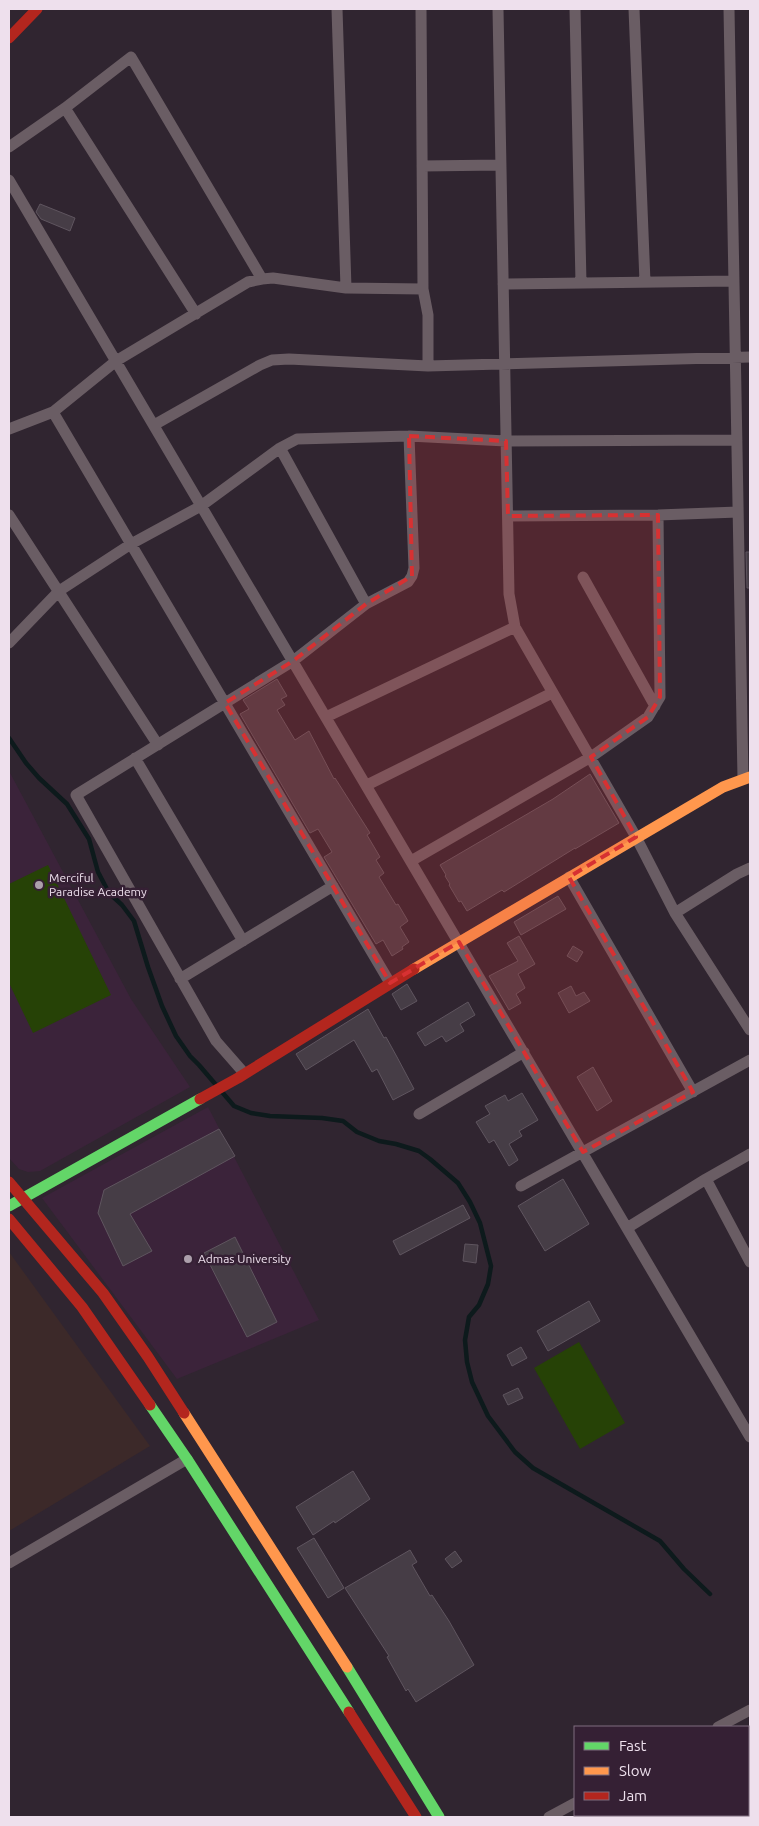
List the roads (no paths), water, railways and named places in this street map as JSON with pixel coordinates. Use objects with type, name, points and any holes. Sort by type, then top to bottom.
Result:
[{"type":"street","points":[[9,38],[37,9]]},
{"type":"street","points":[[337,9],[346,288]]},
{"type":"street","points":[[421,9],[423,290],[428,315],[428,366]]},
{"type":"street","points":[[498,9],[509,594],[515,627],[636,837],[675,913],[750,1030]]},
{"type":"street","points":[[575,9],[581,283]]},
{"type":"street","points":[[634,9],[645,282]]},
{"type":"street","points":[[9,1206],[241,1076],[390,983],[570,878],[636,837],[723,787],[747,778],[746,666],[738,512],[729,9]]},
{"type":"street","points":[[9,147],[65,108],[131,57],[262,279]]},
{"type":"street","points":[[65,108],[196,314]]},
{"type":"street","points":[[422,166],[501,165]]},
{"type":"street","points":[[9,180],[750,1437]]},
{"type":"street","points":[[9,429],[53,412],[116,361],[248,282],[273,278],[346,288],[423,290]]},
{"type":"street","points":[[503,284],[734,282]]},
{"type":"street","points":[[154,425],[272,360],[289,359],[428,366],[750,357]]},
{"type":"street","points":[[53,412],[390,983]]},
{"type":"street","points":[[9,643],[59,591],[131,544],[201,506],[280,448],[297,439],[409,436],[506,441],[737,440]]},
{"type":"street","points":[[241,1076],[216,1041],[76,795],[293,661],[366,604],[408,582],[414,568],[409,436]]},
{"type":"street","points":[[280,448],[366,604]]},
{"type":"street","points":[[508,516],[658,515],[738,512]]},
{"type":"street","points":[[9,515],[158,744]]},
{"type":"street","points":[[411,861],[591,757],[648,717],[660,697],[658,515]]},
{"type":"street","points":[[583,577],[655,706]]},
{"type":"street","points":[[326,717],[515,627]]},
{"type":"street","points":[[366,786],[552,693]]},
{"type":"street","points":[[136,758],[243,941]]},
{"type":"street","points":[[675,913],[737,874],[750,868]]},
{"type":"street","points":[[570,878],[693,1092]]},
{"type":"street","points":[[180,979],[333,886]]},
{"type":"street","points":[[419,1114],[524,1052]]},
{"type":"street","points":[[521,1186],[750,1060]]},
{"type":"street","points":[[627,1228],[750,1154]]},
{"type":"street","points":[[706,1179],[748,1255]]},
{"type":"street","points":[[9,1182],[103,1293],[148,1357],[359,1686],[439,1817]]},
{"type":"street","points":[[9,1219],[82,1307],[188,1459],[416,1817]]},
{"type":"street","points":[[9,1563],[188,1459]]},
{"type":"street","points":[[720,1726],[750,1710]]},
{"type":"street","points":[[549,1817],[574,1804]]},
{"type":"waterway","points":[[9,738],[39,778],[67,804],[89,839],[98,872],[109,893],[122,905],[134,921],[162,1006],[176,1036],[190,1056],[234,1106],[251,1113],[270,1116],[322,1118],[343,1121],[357,1132],[379,1141],[419,1151],[458,1183],[480,1223],[491,1266],[488,1284],[479,1305],[469,1317],[465,1340],[467,1362],[472,1382],[488,1416],[515,1452],[533,1468],[660,1541],[684,1569],[710,1594]]},
{"type":"place","name":"Merciful Paradise Academy","points":[[39,885]]},
{"type":"place","name":"Admas University","points":[[188,1259]]}]
